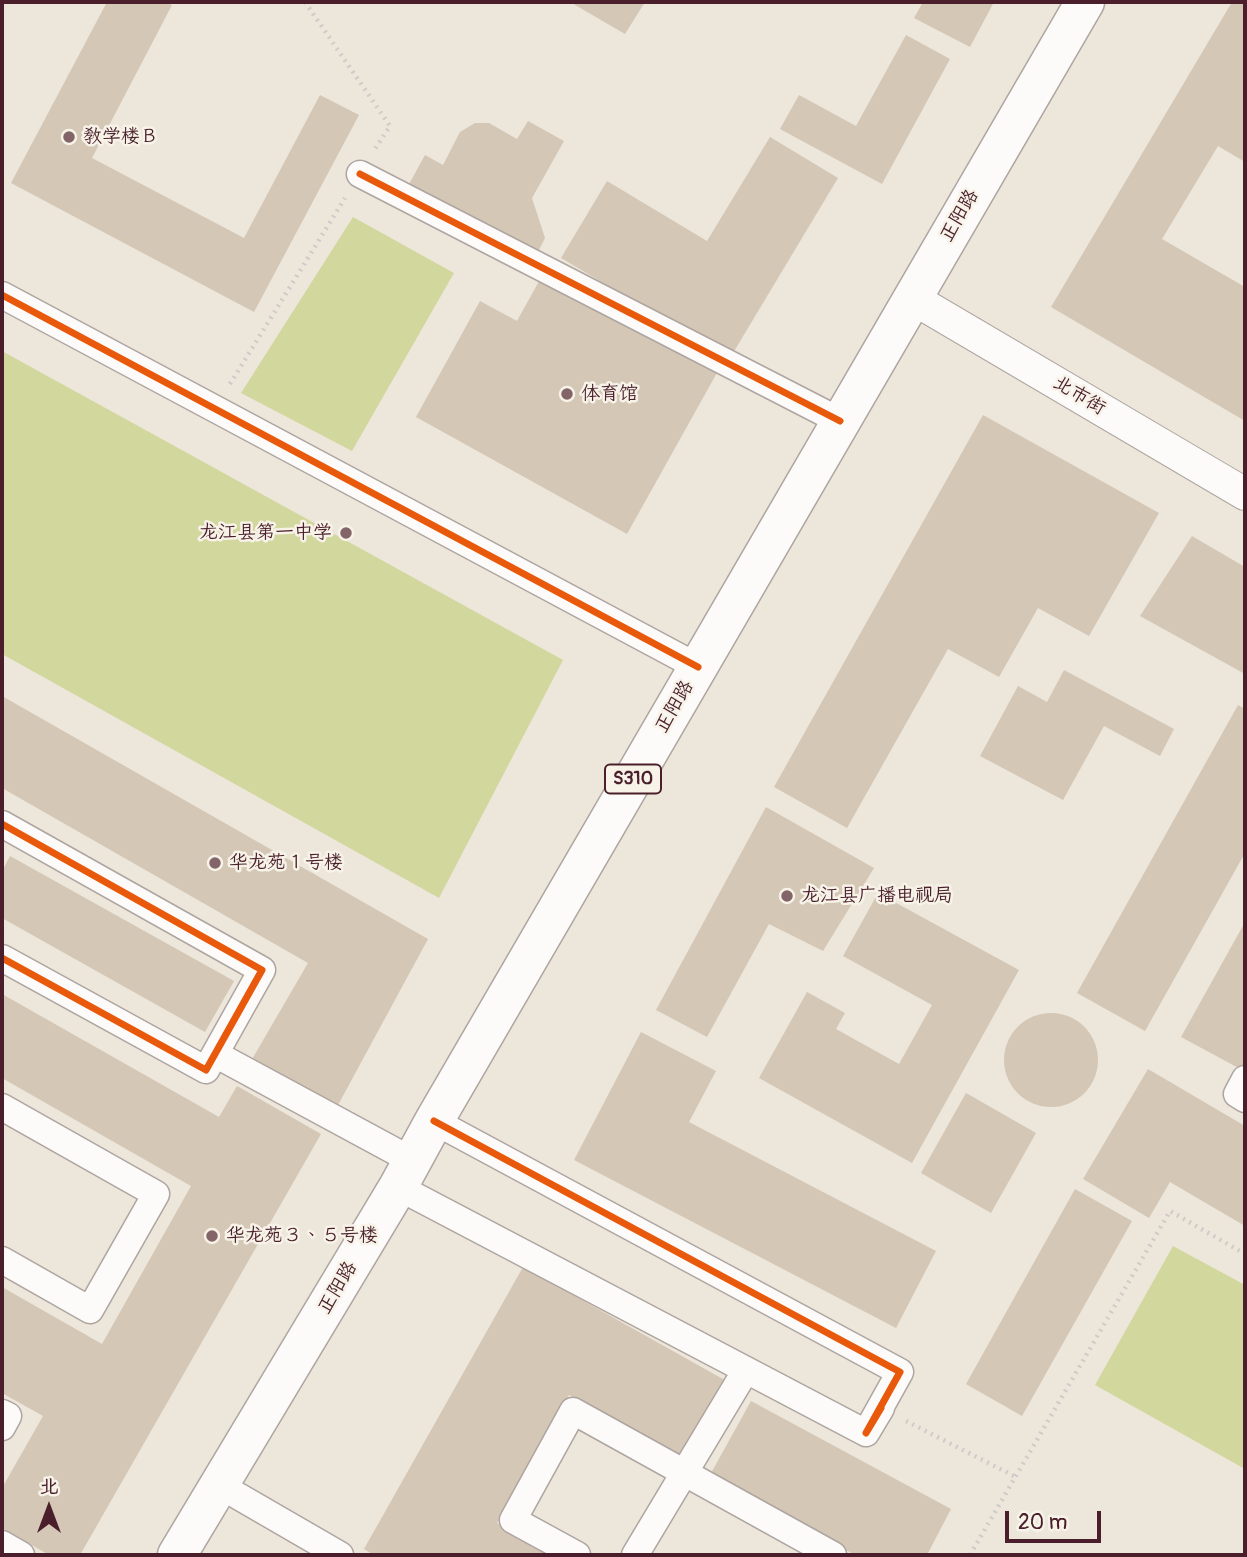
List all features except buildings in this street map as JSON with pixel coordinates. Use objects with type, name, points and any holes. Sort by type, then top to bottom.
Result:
[{"type":"main road","name":"正阳路","points":[[177,1555],[405,1174],[1085,2]]},
{"type":"street","points":[[360,174],[840,421]]},
{"type":"street","points":[[2,295],[698,667]]},
{"type":"street","name":"北市街","points":[[912,298],[1245,494]]},
{"type":"street","points":[[2,825],[262,971],[206,1070],[2,958]]},
{"type":"street","points":[[215,1054],[405,1174],[746,1370],[866,1433]]},
{"type":"street","points":[[1245,1079],[1237,1094],[1245,1099]]},
{"type":"street","points":[[2,1107],[156,1194],[90,1310],[2,1260]]},
{"type":"street","points":[[434,1121],[900,1372],[866,1433]]},
{"type":"street","points":[[635,1555],[746,1370]]},
{"type":"street","points":[[866,1433],[881,1408]]},
{"type":"street","points":[[577,1555],[513,1520],[573,1411],[833,1555]]},
{"type":"street","points":[[2,1413],[8,1416],[2,1427]]},
{"type":"street","points":[[219,1485],[340,1555]]},
{"type":"street","points":[[2,1544],[21,1555]]},
{"type":"path","points":[[215,409],[390,126],[305,2]]},
{"type":"path","points":[[970,1555],[1170,1211],[1245,1254]]},
{"type":"path","points":[[881,1408],[1016,1477]]},
{"type":"green space","points":[[353,217],[454,273],[352,451],[241,393]]},
{"type":"green space","points":[[2,351],[563,660],[439,898],[2,654]]},
{"type":"green space","points":[[1173,1246],[1245,1285],[1245,1469],[1095,1385]]},
{"type":"cycle path","points":[[360,174],[840,421]]},
{"type":"cycle path","points":[[2,295],[698,667]]},
{"type":"cycle path","points":[[2,824],[262,970],[206,1070],[2,958]]},
{"type":"cycle path","points":[[434,1121],[900,1372],[866,1433],[881,1408]]},
{"type":"place","name":"教学楼Ｂ","points":[[69,137]]},
{"type":"place","name":"体育馆","points":[[567,394]]},
{"type":"place","name":"龙江县第一中学","points":[[346,533]]},
{"type":"place","name":"华龙苑１号楼","points":[[215,863]]},
{"type":"place","name":"龙江县广播电视局","points":[[787,896]]},
{"type":"place","name":"华龙苑３、５号楼","points":[[212,1236]]}]
